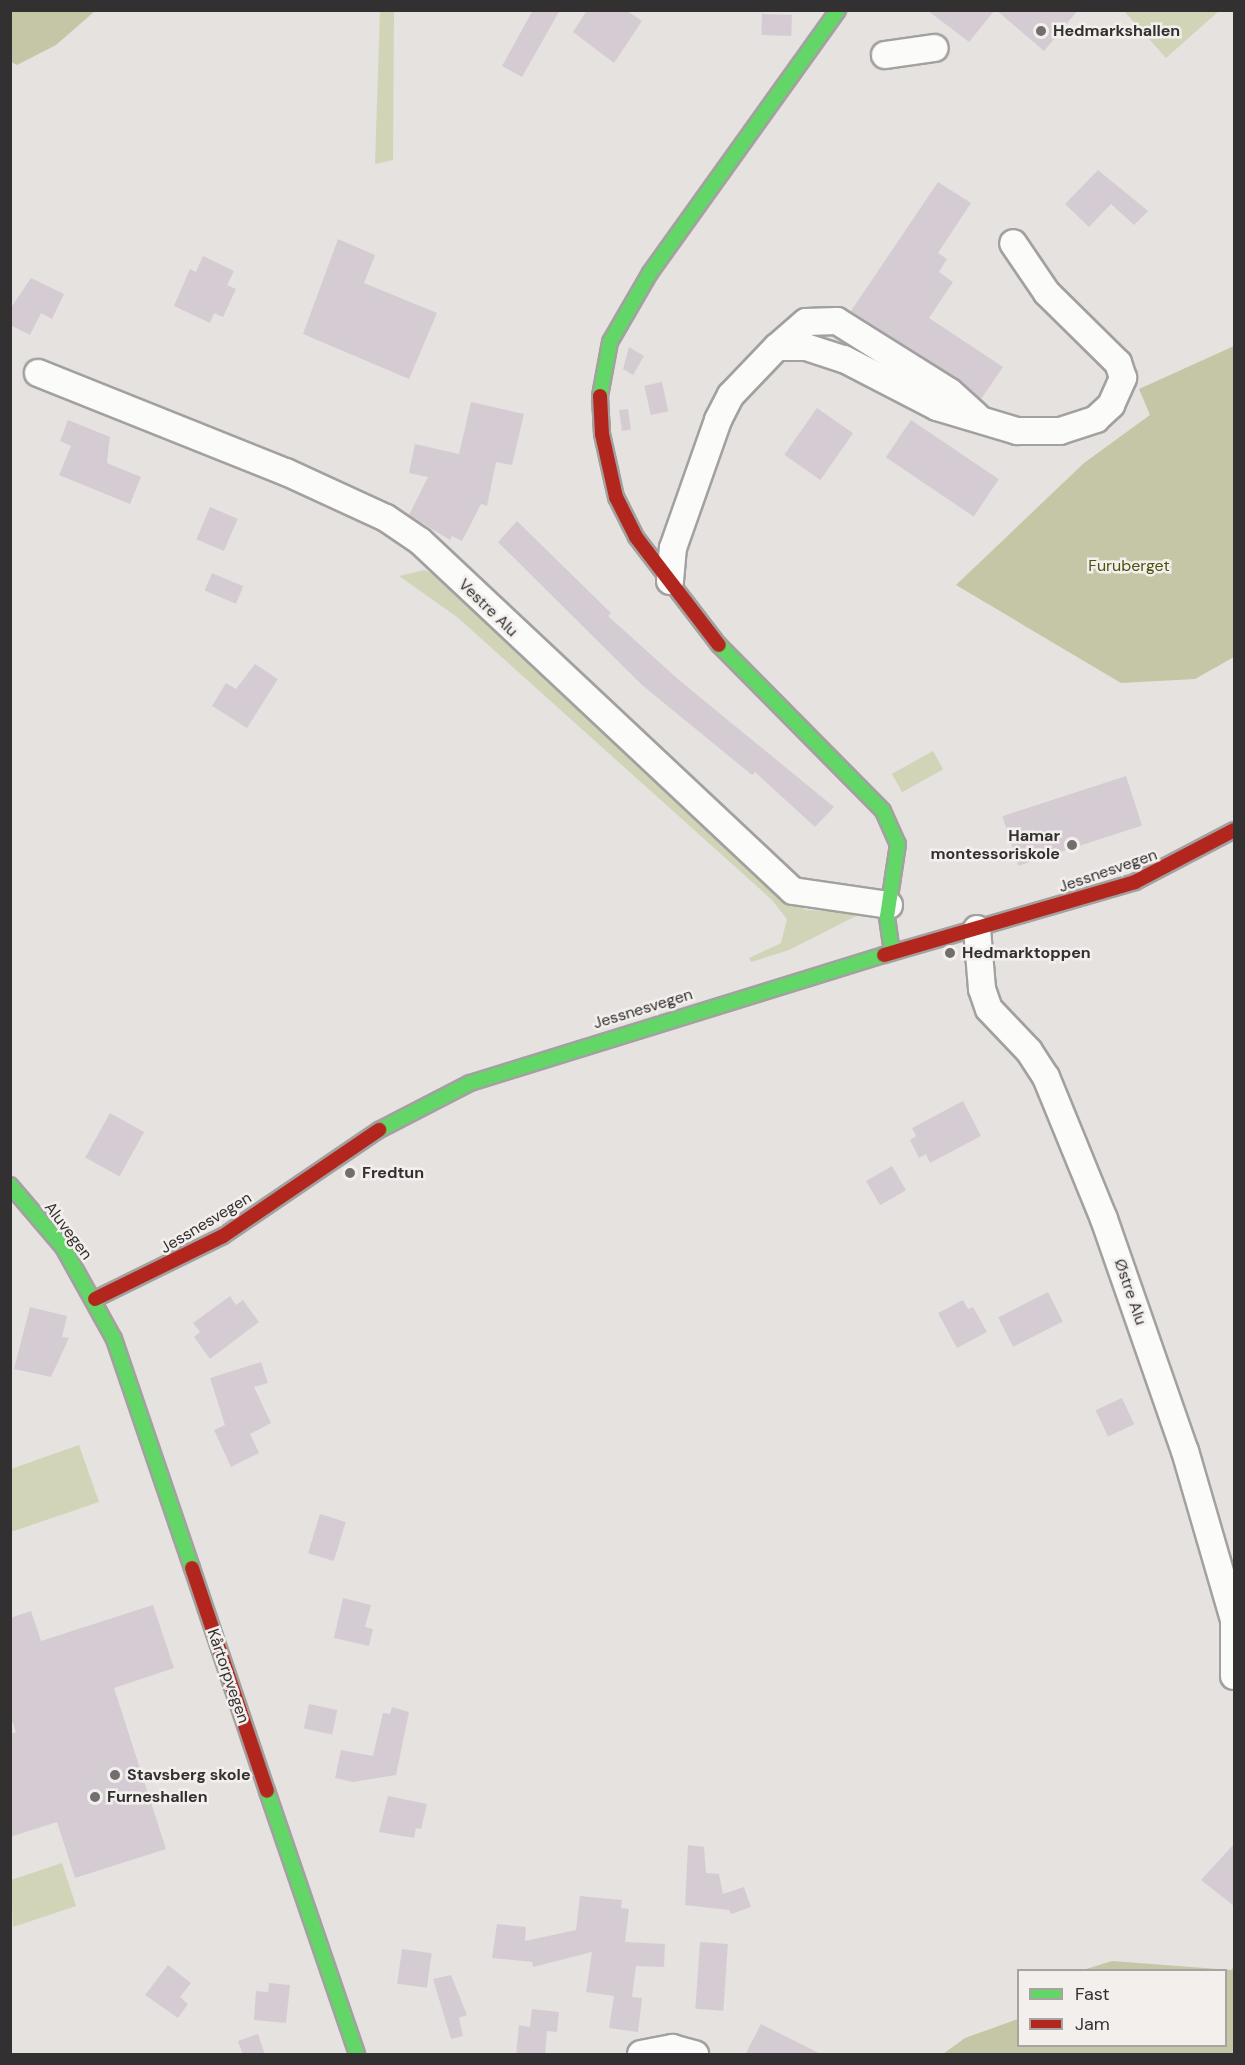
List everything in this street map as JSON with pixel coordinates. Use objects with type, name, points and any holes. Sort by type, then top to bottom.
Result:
[{"type":"main road","points":[[838,10],[650,273],[610,342],[600,376],[602,434],[616,497],[636,537],[714,640],[883,811],[898,844],[886,934],[892,953]]},
{"type":"main road","name":"Jessnesvegen","points":[[95,1299],[214,1241],[345,1151],[420,1105],[470,1083],[892,953],[1135,882],[1234,830]]},
{"type":"main road","name":"Aluvegen","points":[[10,1185],[63,1247],[95,1299]]},
{"type":"main road","name":"Kårtorpvegen","points":[[95,1299],[114,1339],[357,2055]]},
{"type":"street","points":[[885,55],[935,48]]},
{"type":"street","points":[[670,581],[673,548],[718,420],[731,394],[777,347],[806,347],[844,359],[897,388],[986,425],[1017,431],[1069,428],[1096,419],[1111,405],[1124,378],[1118,363],[1047,293],[1013,243]]},
{"type":"street","name":"Vestre Alu","points":[[38,373],[286,472],[386,518],[420,541],[793,891],[889,905]]},
{"type":"street","name":"Østre Alu","points":[[977,929],[986,999],[1046,1077],[1104,1219],[1185,1450],[1234,1620],[1234,1676]]},
{"type":"street","points":[[641,2055],[672,2048],[695,2055]]},
{"type":"green space","points":[[11,10],[95,11],[56,45],[17,65],[11,62]]},
{"type":"green space","points":[[380,11],[394,11],[393,160],[375,164]]},
{"type":"green space","points":[[1124,11],[1219,11],[1166,58]]},
{"type":"green space","name":"Furuberget","points":[[1234,346],[1234,657],[1195,679],[1121,683],[956,585],[1084,463],[1150,415],[1139,389]]},
{"type":"green space","points":[[425,570],[456,586],[785,899],[806,910],[852,912],[856,916],[789,950],[751,962],[749,958],[781,943],[787,919],[771,899],[457,617],[399,576]]},
{"type":"green space","points":[[933,751],[943,769],[902,792],[892,774]]},
{"type":"green space","points":[[79,1445],[99,1502],[11,1532],[11,1469]]},
{"type":"green space","points":[[62,1863],[76,1906],[13,1927],[11,1880]]},
{"type":"green space","points":[[1112,1961],[1218,1969],[1086,1969]]},
{"type":"green space","points":[[1234,1967],[1234,2054],[943,2054],[965,2038],[1017,2019],[1017,2047],[1227,2047],[1227,1970]]},
{"type":"building","points":[[533,10],[560,10],[522,77],[502,66]]},
{"type":"building","points":[[587,10],[626,10],[642,21],[614,63],[573,32]]},
{"type":"building","points":[[927,10],[995,10],[969,42]]},
{"type":"building","name":"Hedmarkshallen","points":[[996,10],[1078,10],[1044,51]]},
{"type":"building","points":[[762,14],[792,15],[791,36],[761,35]]},
{"type":"building","points":[[1098,170],[1148,211],[1134,225],[1111,204],[1089,227],[1065,204]]},
{"type":"building","points":[[938,182],[971,203],[938,253],[947,259],[939,272],[953,282],[929,318],[1003,367],[981,399],[958,379],[851,311]]},
{"type":"building","points":[[338,239],[375,255],[364,283],[437,313],[409,379],[303,334]]},
{"type":"building","points":[[203,256],[234,271],[227,285],[236,289],[223,317],[214,313],[210,323],[174,306],[190,269],[196,272]]},
{"type":"building","points":[[31,278],[64,294],[52,319],[41,313],[30,335],[10,325],[10,309]]},
{"type":"building","points":[[629,347],[644,356],[633,375],[623,369]]},
{"type":"building","points":[[662,382],[668,411],[651,415],[644,386]]},
{"type":"building","points":[[471,402],[524,414],[512,465],[496,462],[487,506],[481,504],[462,541],[452,536],[450,540],[409,515],[428,477],[409,473],[415,444],[459,454]]},
{"type":"building","points":[[817,408],[853,433],[820,480],[784,455]]},
{"type":"building","points":[[628,409],[631,430],[622,431],[619,410]]},
{"type":"building","points":[[68,420],[110,437],[107,463],[141,477],[130,504],[59,475],[71,446],[60,441]]},
{"type":"building","points":[[911,420],[999,479],[974,517],[886,457]]},
{"type":"building","points":[[210,507],[238,519],[224,551],[196,539]]},
{"type":"building","points":[[517,521],[611,613],[608,616],[679,680],[834,807],[815,827],[755,772],[752,775],[642,685],[498,542]]},
{"type":"building","points":[[212,573],[243,586],[236,604],[205,590]]},
{"type":"building","points":[[255,664],[278,679],[247,728],[212,706],[226,683],[236,689]]},
{"type":"building","points":[[1126,776],[1142,825],[1018,866],[1002,816]]},
{"type":"building","points":[[963,1101],[981,1136],[930,1163],[926,1154],[919,1158],[910,1140],[916,1136],[912,1128]]},
{"type":"building","points":[[110,1113],[144,1132],[119,1177],[85,1158]]},
{"type":"building","points":[[892,1166],[906,1190],[880,1205],[866,1181]]},
{"type":"building","points":[[1048,1292],[1063,1321],[1013,1347],[998,1317]]},
{"type":"building","points":[[230,1296],[236,1305],[243,1300],[259,1322],[210,1359],[194,1337],[200,1332],[193,1323]]},
{"type":"building","points":[[963,1300],[968,1309],[973,1307],[987,1332],[957,1348],[938,1313]]},
{"type":"building","points":[[30,1307],[67,1316],[62,1337],[69,1338],[51,1377],[14,1369]]},
{"type":"building","points":[[261,1362],[268,1383],[254,1387],[271,1423],[250,1434],[259,1453],[231,1467],[214,1430],[225,1425],[210,1378]]},
{"type":"building","points":[[1122,1398],[1134,1424],[1108,1437],[1096,1410]]},
{"type":"building","points":[[320,1514],[346,1522],[334,1561],[308,1553]]},
{"type":"building","points":[[343,1598],[371,1605],[365,1627],[373,1629],[369,1646],[334,1638]]},
{"type":"building","name":"Stavsberg skole","points":[[153,1605],[174,1668],[114,1688],[166,1849],[75,1878],[57,1822],[10,1837],[10,1734],[16,1732],[10,1715],[10,1618],[31,1611],[41,1641]]},
{"type":"building","points":[[309,1704],[337,1710],[332,1734],[304,1728]]},
{"type":"building","points":[[392,1707],[409,1712],[396,1775],[353,1782],[335,1778],[341,1750],[373,1756],[383,1713],[390,1714]]},
{"type":"building","points":[[388,1796],[427,1804],[421,1829],[416,1828],[414,1838],[379,1832]]},
{"type":"building","points":[[1234,1844],[1234,1906],[1201,1880]]},
{"type":"building","points":[[688,1845],[704,1847],[706,1873],[719,1874],[723,1894],[744,1887],[751,1907],[731,1914],[729,1910],[685,1905]]},
{"type":"building","points":[[580,1896],[622,1900],[621,1908],[629,1909],[625,1942],[665,1944],[664,1967],[636,1966],[632,1997],[642,1998],[638,2032],[609,2028],[614,1996],[586,1992],[592,1952],[533,1967],[532,1962],[492,1958],[497,1924],[526,1927],[525,1941],[576,1930]]},
{"type":"building","points":[[700,1942],[728,1944],[723,2011],[695,2009]]},
{"type":"building","points":[[402,1949],[432,1953],[427,1988],[397,1984]]},
{"type":"building","points":[[168,1965],[191,1983],[180,1997],[188,2004],[178,2018],[145,1995]]},
{"type":"building","points":[[451,1975],[467,2015],[459,2018],[463,2036],[451,2039],[433,1979]]},
{"type":"building","points":[[269,1983],[290,1985],[286,2023],[254,2020],[256,1991],[268,1992]]},
{"type":"building","points":[[532,2009],[559,2012],[557,2032],[547,2031],[545,2055],[516,2055],[519,2025],[530,2027]]},
{"type":"building","points":[[761,2024],[823,2055],[745,2055]]},
{"type":"building","points":[[258,2034],[265,2055],[243,2055],[238,2041]]},
{"type":"traffic: fast","points":[[600,396],[610,342],[650,273],[838,10]]},
{"type":"traffic: fast","points":[[719,645],[883,811],[898,844],[887,917],[892,953]]},
{"type":"traffic: fast","points":[[379,1130],[470,1083],[884,955]]},
{"type":"traffic: fast","points":[[10,1185],[63,1247],[114,1339],[192,1568]]},
{"type":"traffic: fast","points":[[267,1791],[357,2054]]},
{"type":"traffic: jam","points":[[600,396],[602,434],[616,497],[636,537],[719,645]]},
{"type":"traffic: jam","points":[[884,955],[1135,882],[1234,830]]},
{"type":"traffic: jam","points":[[95,1299],[223,1236],[379,1130]]},
{"type":"traffic: jam","points":[[192,1568],[267,1791]]},
{"type":"place","name":"Hedmarkshallen","points":[[1041,31]]},
{"type":"place","name":"Hamar montessoriskole","points":[[1072,845]]},
{"type":"place","name":"Hedmarktoppen","points":[[950,953]]},
{"type":"place","name":"Fredtun","points":[[350,1173]]},
{"type":"place","name":"Stavsberg skole","points":[[115,1775]]},
{"type":"place","name":"Furneshallen","points":[[95,1797]]}]
